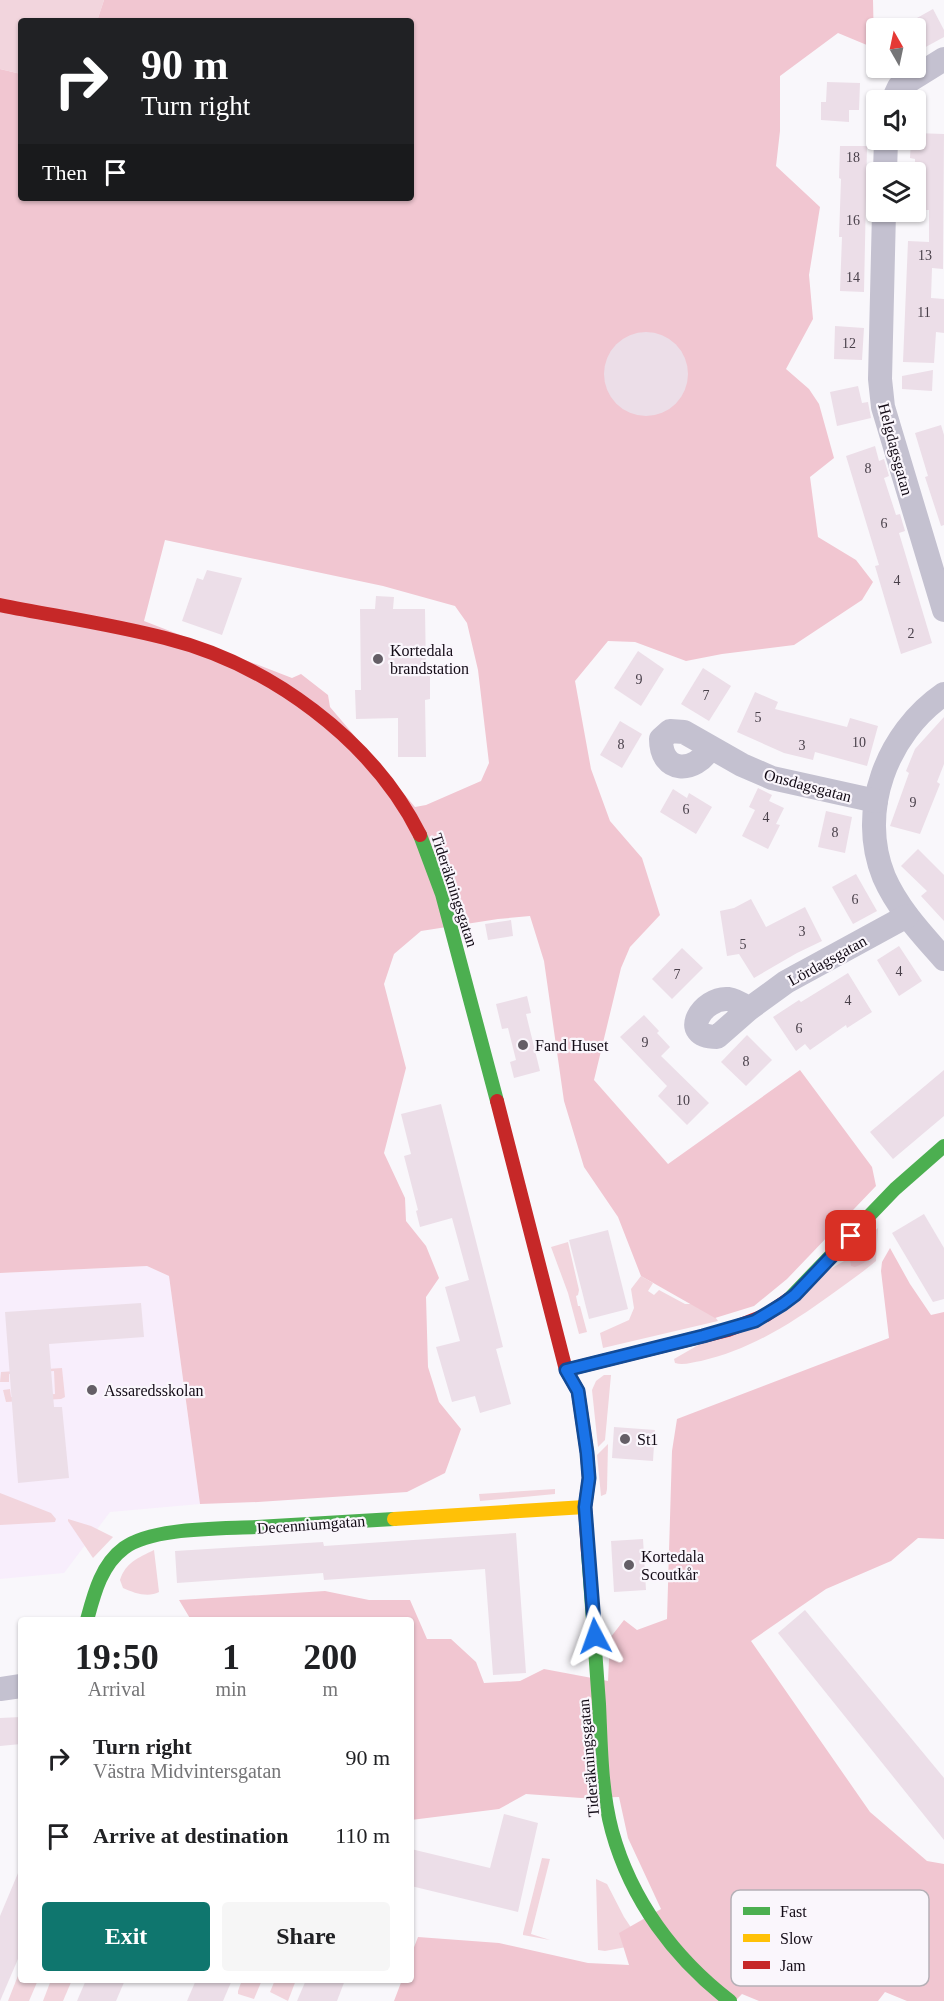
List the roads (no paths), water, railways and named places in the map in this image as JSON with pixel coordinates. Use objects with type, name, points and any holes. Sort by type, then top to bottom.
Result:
[{"type":"street","points":[[898,90],[944,59]]},
{"type":"street","name":"Helgdagsgatan","points":[[884,222],[880,379],[883,407],[944,610]]},
{"type":"street","name":"Tideräkningsgatan","points":[[0,605],[166,638],[248,669],[298,699],[349,739],[377,768],[396,793],[418,831],[442,894],[566,1370],[578,1391],[589,1478],[585,1507],[604,1782],[612,1831],[634,1889],[660,1931],[686,1963],[730,2001]]},
{"type":"street","points":[[944,694],[933,702],[903,735],[890,755],[880,780],[874,827],[884,877],[907,916],[944,959]]},
{"type":"street","name":"Onsdagsgatan","points":[[710,748],[772,778],[876,801]]},
{"type":"street","name":"Lördagsgatan","points":[[749,1010],[786,982],[907,916]]},
{"type":"street","points":[[566,1370],[728,1330],[766,1315],[795,1295],[894,1189],[944,1146]]},
{"type":"street","name":"Tideräkningsgatan","points":[[565,1396],[566,1370]]},
{"type":"street","name":"Tideräkningsgatan","points":[[573,1478],[585,1507]]},
{"type":"street","name":"Decenniumgatan","points":[[88,1617],[101,1574],[129,1544],[148,1536],[585,1507]]},
{"type":"street","points":[[0,1689],[18,1686]]},
{"type":"place","name":"Kortedala brandstation","points":[[378,659]]},
{"type":"place","name":"Fand Huset","points":[[523,1045]]},
{"type":"place","name":"Assaredsskolan","points":[[92,1390]]},
{"type":"place","name":"St1","points":[[625,1439]]},
{"type":"place","name":"Kortedala Scoutkår","points":[[629,1565]]}]
